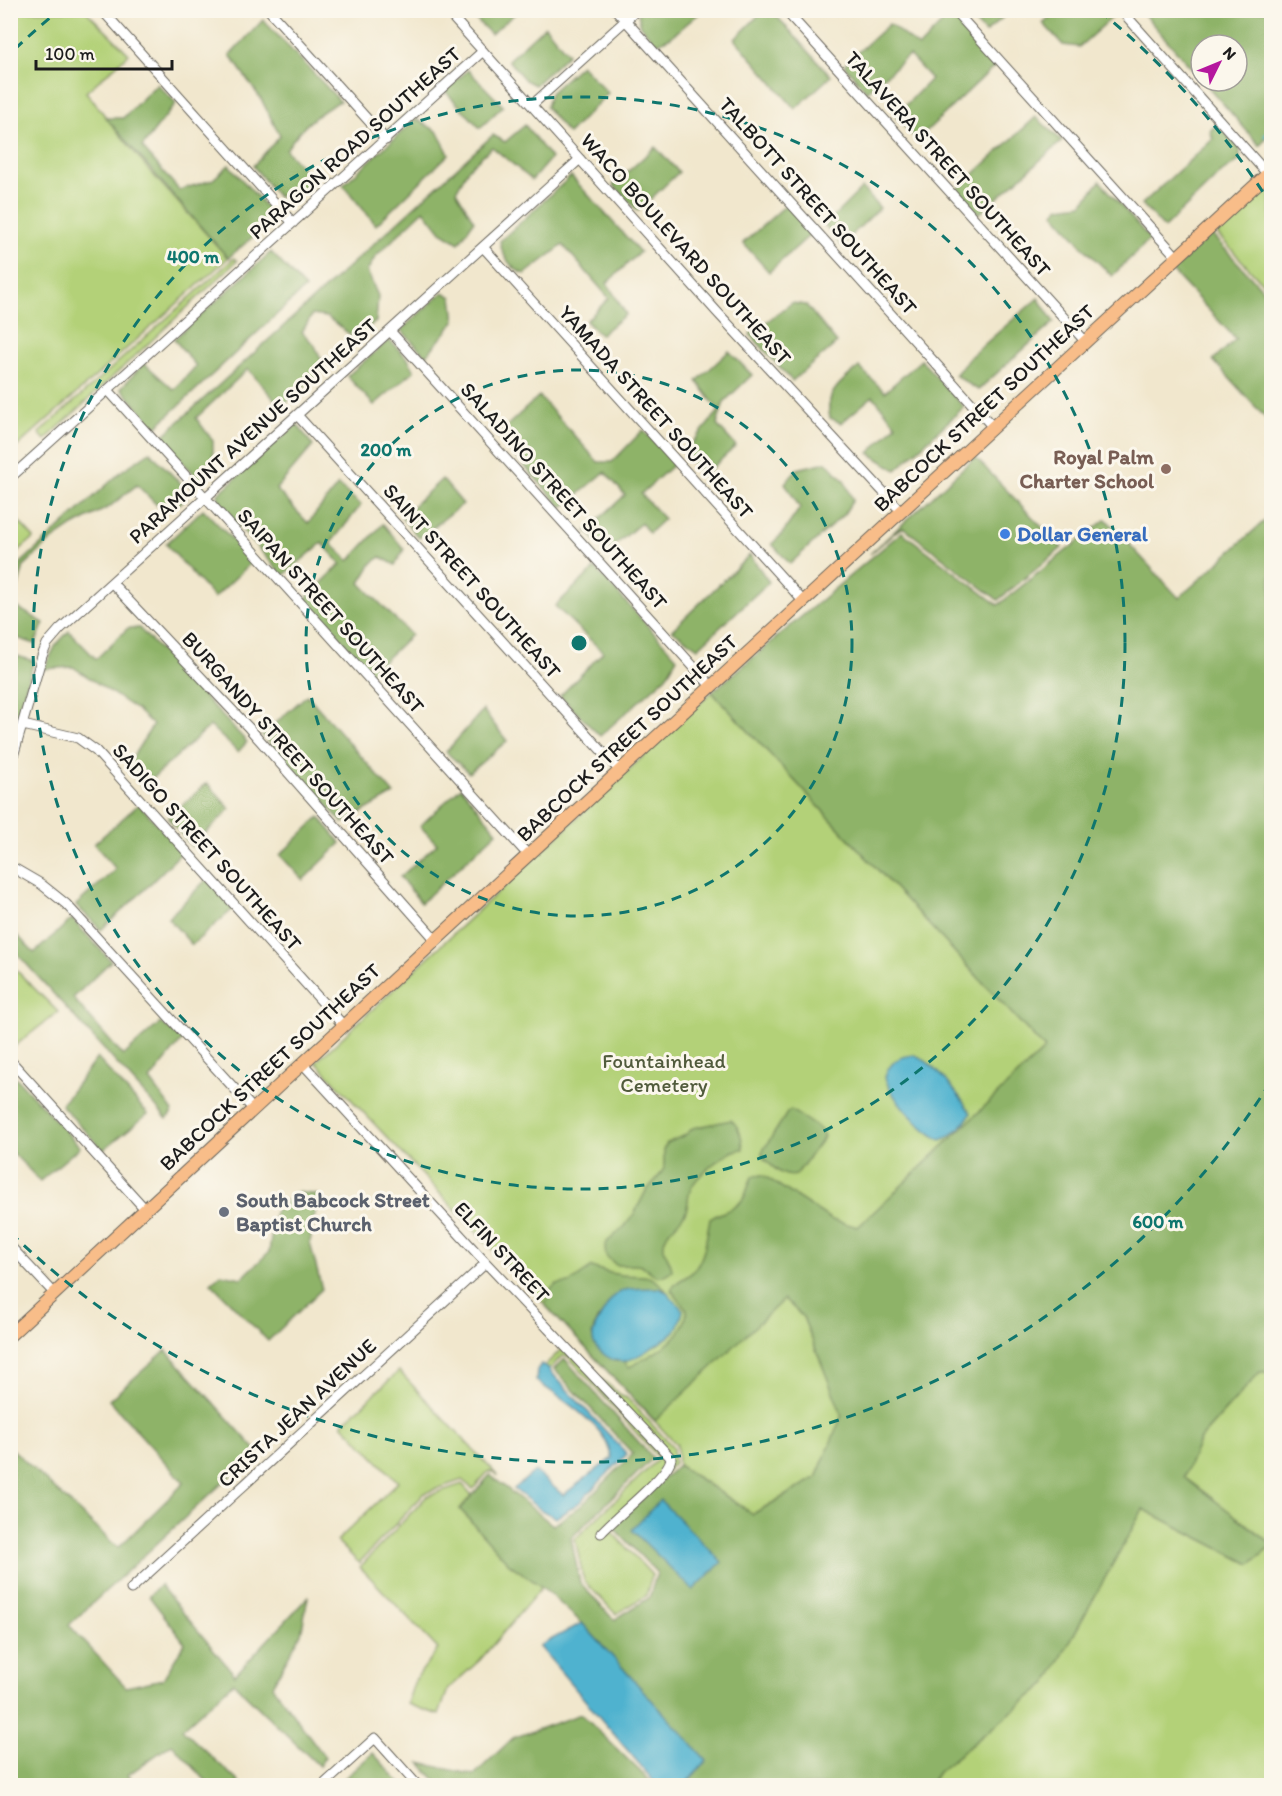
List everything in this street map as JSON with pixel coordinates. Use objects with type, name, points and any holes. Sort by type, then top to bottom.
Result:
[{"type":"main road","name":"BABCOCK STREET SOUTHEAST","points":[[10,1335],[992,426],[1270,175]]},
{"type":"street","points":[[102,10],[293,223]]},
{"type":"street","points":[[269,10],[386,140]]},
{"type":"street","name":"WACO BOULEVARD SOUTHEAST","points":[[446,10],[717,312],[901,511]]},
{"type":"street","name":"TALBOTT STREET SOUTHEAST","points":[[616,10],[992,426]]},
{"type":"street","points":[[532,105],[637,10]]},
{"type":"street","name":"TALAVERA STREET SOUTHEAST","points":[[785,10],[1085,341]]},
{"type":"street","points":[[954,10],[1177,257]]},
{"type":"street","points":[[1121,10],[1270,175]]},
{"type":"street","name":"PARAGON ROAD SOUTHEAST","points":[[11,477],[483,51]]},
{"type":"street","name":"PARAMOUNT AVENUE SOUTHEAST","points":[[10,767],[42,656],[47,644],[60,629],[580,159]]},
{"type":"street","name":"YAMADA STREET SOUTHEAST","points":[[483,247],[803,601]]},
{"type":"street","name":"SALADINO STREET SOUTHEAST","points":[[390,331],[711,686]]},
{"type":"street","name":"SAIPAN STREET SOUTHEAST","points":[[108,390],[529,856]]},
{"type":"street","name":"SAINT STREET SOUTHEAST","points":[[297,415],[620,771]]},
{"type":"street","name":"BURGANDY STREET SOUTHEAST","points":[[112,583],[249,728],[436,940]]},
{"type":"street","name":"SADIGO STREET SOUTHEAST","points":[[23,725],[78,738],[96,751],[344,1026]]},
{"type":"street","points":[[10,866],[40,884],[66,904],[254,1110]]},
{"type":"street","points":[[10,1060],[145,1209]]},
{"type":"street","name":"ELFIN STREET","points":[[303,1064],[486,1263],[671,1458],[670,1465],[658,1479],[613,1519],[601,1533]]},
{"type":"street","points":[[10,1246],[55,1294]]},
{"type":"street","name":"CRISTA JEAN AVENUE","points":[[131,1589],[486,1263]]},
{"type":"street","points":[[322,1785],[375,1738],[418,1785]]},
{"type":"green space","points":[[641,10],[702,11],[671,37],[656,44],[641,26],[638,14]]},
{"type":"green space","points":[[1057,10],[1111,11],[1115,15],[1079,47],[1063,45],[1043,23]]},
{"type":"green space","points":[[11,11],[86,11],[129,54],[86,92],[148,169],[228,258],[11,452]]},
{"type":"green space","points":[[467,11],[518,11],[491,34]]},
{"type":"green space","points":[[763,11],[772,11],[831,76],[795,109],[735,39]]},
{"type":"green space","points":[[965,11],[1010,11],[985,33]]},
{"type":"green space","points":[[1141,11],[1271,11],[1271,131],[1260,146],[1214,93],[1249,93],[1249,33],[1189,33],[1189,65]]},
{"type":"green space","points":[[951,14],[996,65],[917,140],[895,116],[931,79],[909,55],[867,92],[844,65],[889,24],[919,47]]},
{"type":"green space","points":[[263,20],[340,101],[310,122],[286,150],[312,179],[297,194],[278,197],[253,166],[280,136],[261,99],[230,55]]},
{"type":"green space","points":[[545,26],[568,54],[535,85],[525,80],[508,60]]},
{"type":"green space","points":[[581,65],[608,93],[568,134],[546,107],[550,93]]},
{"type":"green space","points":[[468,70],[503,106],[480,128],[445,91]]},
{"type":"green space","points":[[157,84],[176,103],[142,147],[179,190],[212,180],[229,165],[267,208],[267,225],[228,258],[106,118],[123,118]]},
{"type":"green space","points":[[1036,117],[1062,141],[979,214],[956,190]]},
{"type":"green space","points":[[416,119],[437,131],[449,154],[376,225],[343,185]]},
{"type":"green space","points":[[1217,124],[1240,148],[1240,160],[1222,172],[1164,228],[1142,204],[1213,139],[1210,131]]},
{"type":"green space","points":[[525,125],[551,158],[532,180],[492,147],[469,168],[456,191],[474,221],[459,243],[441,232],[424,210],[376,256],[367,271],[378,296],[376,322],[352,336],[327,317],[312,315],[302,332],[315,346],[326,369],[281,407],[248,369],[196,418],[213,441],[213,465],[200,480],[168,447],[163,436],[493,135],[505,142]]},
{"type":"green space","points":[[655,147],[679,172],[638,211],[613,185]]},
{"type":"green space","points":[[571,176],[640,252],[607,283],[626,314],[600,335],[586,321],[609,298],[563,245],[525,274],[512,266],[505,256],[500,241]]},
{"type":"green space","points":[[1100,181],[1150,239],[1112,276],[1054,213],[1060,207],[1082,204]]},
{"type":"green space","points":[[1271,184],[1271,292],[1217,234]]},
{"type":"green space","points":[[862,188],[880,208],[841,245],[825,225]]},
{"type":"green space","points":[[786,205],[812,233],[769,272],[743,243]]},
{"type":"green space","points":[[1211,234],[1271,298],[1271,424],[1213,360],[1236,339],[1172,271]]},
{"type":"green space","points":[[271,252],[305,288],[155,428],[121,388],[144,363],[174,390],[196,366],[174,339]]},
{"type":"green space","points":[[234,258],[237,261],[45,440],[39,433]]},
{"type":"green space","points":[[443,292],[452,297],[455,321],[426,356],[401,330]]},
{"type":"green space","points":[[1038,298],[1054,322],[978,390],[955,375],[971,356]]},
{"type":"green space","points":[[792,303],[806,305],[837,343],[792,381],[750,334]]},
{"type":"green space","points":[[389,340],[408,359],[414,371],[374,405],[347,376]]},
{"type":"green space","points":[[729,351],[752,375],[724,402],[717,425],[736,446],[703,476],[684,453],[719,411],[697,381]]},
{"type":"green space","points":[[921,360],[964,407],[896,470],[869,453],[896,425],[873,396],[841,423],[830,418],[829,402],[836,389],[859,367],[885,392]]},
{"type":"green space","points":[[539,396],[598,462],[612,462],[643,430],[675,463],[641,494],[664,519],[649,533],[641,523],[607,552],[586,531],[625,495],[605,472],[562,508],[497,435]]},
{"type":"green space","points":[[297,424],[313,446],[276,489],[308,523],[338,485],[361,505],[331,543],[349,561],[383,524],[404,549],[395,565],[381,557],[372,563],[360,583],[411,635],[371,673],[305,599],[341,564],[322,543],[283,576],[220,505],[218,494]]},
{"type":"green space","points":[[150,452],[183,486],[187,499],[164,512],[137,485],[109,507],[73,526],[51,541],[24,566],[13,605],[44,623],[35,644],[11,636],[11,572],[123,470]]},
{"type":"green space","points":[[975,457],[1062,548],[998,600],[904,528],[899,529],[870,554]]},
{"type":"green space","points":[[826,462],[844,480],[853,500],[844,514],[790,564],[772,544],[800,508],[785,483],[797,469]]},
{"type":"green space","points":[[442,479],[463,504],[419,538],[401,517]]},
{"type":"green space","points":[[203,509],[253,561],[214,598],[166,544]]},
{"type":"green space","points":[[10,512],[34,538],[11,557],[10,557]]},
{"type":"green space","points":[[1271,515],[1271,1372],[1260,1372],[1200,1439],[1184,1477],[1271,1543],[1271,1547],[1250,1564],[1143,1509],[1047,1683],[938,1772],[929,1785],[684,1786],[706,1761],[582,1623],[542,1587],[508,1563],[460,1509],[490,1475],[553,1525],[581,1506],[633,1454],[554,1369],[565,1359],[653,1458],[571,1538],[580,1583],[614,1620],[649,1598],[657,1573],[613,1527],[678,1465],[753,1514],[816,1478],[842,1415],[803,1317],[784,1299],[655,1421],[544,1304],[551,1289],[557,1284],[569,1283],[592,1267],[613,1274],[649,1277],[661,1285],[667,1292],[658,1288],[601,1316],[596,1321],[592,1336],[615,1361],[625,1361],[628,1368],[657,1352],[680,1330],[687,1310],[671,1290],[699,1264],[704,1252],[710,1219],[740,1202],[753,1176],[763,1175],[832,1220],[858,1227],[1045,1049],[712,692],[902,532],[998,605],[1106,519],[1179,598]]},
{"type":"green space","points":[[750,555],[769,582],[698,648],[672,630]]},
{"type":"green space","points":[[595,568],[677,658],[666,677],[600,736],[560,696],[603,652],[555,606]]},
{"type":"green space","points":[[128,628],[139,628],[247,742],[238,752],[210,726],[143,787],[126,767],[153,725],[137,710],[73,667],[44,669],[56,645],[69,631],[96,659]]},
{"type":"green space","points":[[10,654],[34,661],[16,719],[11,716]]},
{"type":"green space","name":"Fountainhead Cemetery","points":[[712,692],[1045,1049],[784,1298],[803,1317],[843,1415],[816,1478],[753,1514],[678,1465],[677,1445],[316,1062]]},
{"type":"green space","points":[[307,695],[394,794],[343,823],[262,735]]},
{"type":"green space","points":[[483,710],[507,741],[469,773],[446,752]]},
{"type":"green space","points":[[207,783],[230,809],[192,847],[168,818]]},
{"type":"green space","points":[[461,787],[497,832],[421,903],[400,877],[437,844],[420,826]]},
{"type":"green space","points":[[139,804],[182,852],[101,930],[76,905],[116,869],[94,844]]},
{"type":"green space","points":[[319,817],[341,843],[303,880],[280,855]]},
{"type":"green space","points":[[207,879],[233,909],[192,945],[168,918]]},
{"type":"green space","points":[[72,919],[111,961],[73,998],[123,1056],[160,1023],[183,1039],[150,1080],[173,1111],[167,1119],[11,947],[11,941],[18,936],[34,953]]},
{"type":"green space","points":[[11,965],[58,1012],[11,1049]]},
{"type":"green space","points":[[97,1058],[148,1114],[103,1150],[61,1105]]},
{"type":"green space","points":[[10,1071],[80,1147],[40,1181],[11,1151]]},
{"type":"green space","points":[[791,1110],[821,1130],[824,1137],[796,1175],[791,1176],[774,1168],[763,1158],[762,1152]]},
{"type":"green space","points":[[731,1120],[740,1133],[743,1149],[736,1150],[721,1159],[705,1171],[693,1185],[685,1213],[665,1238],[665,1251],[672,1270],[658,1277],[641,1266],[616,1265],[606,1256],[607,1242],[625,1226],[646,1191],[660,1175],[664,1168],[664,1148],[667,1143],[685,1135],[693,1128]]},
{"type":"green space","points":[[297,1192],[318,1195],[310,1243],[322,1289],[268,1341],[211,1283],[221,1274],[242,1278],[269,1252],[275,1211]]},
{"type":"green space","points":[[563,1348],[627,1398],[673,1447],[674,1463],[611,1524],[610,1530],[652,1575],[646,1596],[616,1614],[584,1581],[575,1539],[656,1461],[657,1456],[568,1356],[562,1356],[550,1369],[544,1366]]},
{"type":"green space","points":[[166,1350],[257,1451],[69,1625],[126,1687],[163,1679],[185,1643],[149,1596],[160,1585],[235,1675],[308,1597],[301,1634],[272,1686],[325,1757],[319,1766],[233,1683],[182,1729],[242,1785],[210,1785],[172,1744],[128,1775],[137,1785],[11,1785],[11,1448],[118,1548],[184,1483],[109,1400]]},
{"type":"green space","points":[[399,1371],[498,1476],[493,1472],[488,1472],[473,1489],[462,1480],[425,1493],[359,1563],[337,1541],[398,1482],[342,1424]]},
{"type":"green space","points":[[1260,1372],[1271,1372],[1271,1543],[1184,1477],[1200,1439]]},
{"type":"green space","points":[[462,1484],[472,1495],[460,1509],[508,1563],[542,1587],[480,1660],[448,1689],[439,1715],[407,1704],[415,1680],[438,1649],[360,1567],[427,1496]]},
{"type":"green space","points":[[1143,1509],[1250,1564],[1271,1547],[1271,1785],[929,1786],[938,1772],[1047,1683]]},
{"type":"green space","points":[[581,1714],[654,1785],[440,1785],[420,1763],[474,1775],[513,1738]]},
{"type":"green space","points":[[373,1753],[402,1785],[337,1785]]},
{"type":"water","points":[[915,1055],[938,1072],[971,1113],[958,1129],[941,1140],[933,1136],[908,1113],[893,1094],[885,1077],[896,1060]]},
{"type":"water","points":[[658,1288],[667,1292],[683,1310],[676,1329],[665,1340],[633,1359],[621,1361],[607,1357],[594,1344],[593,1335],[594,1328],[607,1305],[613,1297],[626,1290]]},
{"type":"water","points":[[541,1364],[550,1369],[627,1454],[579,1503],[556,1518],[541,1510],[514,1489],[535,1471],[563,1495],[612,1458],[605,1440],[593,1424],[536,1381],[537,1370]]},
{"type":"water","points":[[660,1500],[722,1562],[693,1590],[632,1530]]},
{"type":"water","points":[[582,1623],[707,1761],[684,1785],[657,1785],[539,1646]]},
{"type":"waterway","points":[[1265,136],[1272,130]]},
{"type":"place","name":"Royal Palm Charter School","points":[[1166,469]]},
{"type":"place","name":"Dollar General","points":[[1005,534]]},
{"type":"place","name":"South Babcock Street Baptist Church","points":[[224,1212]]}]
